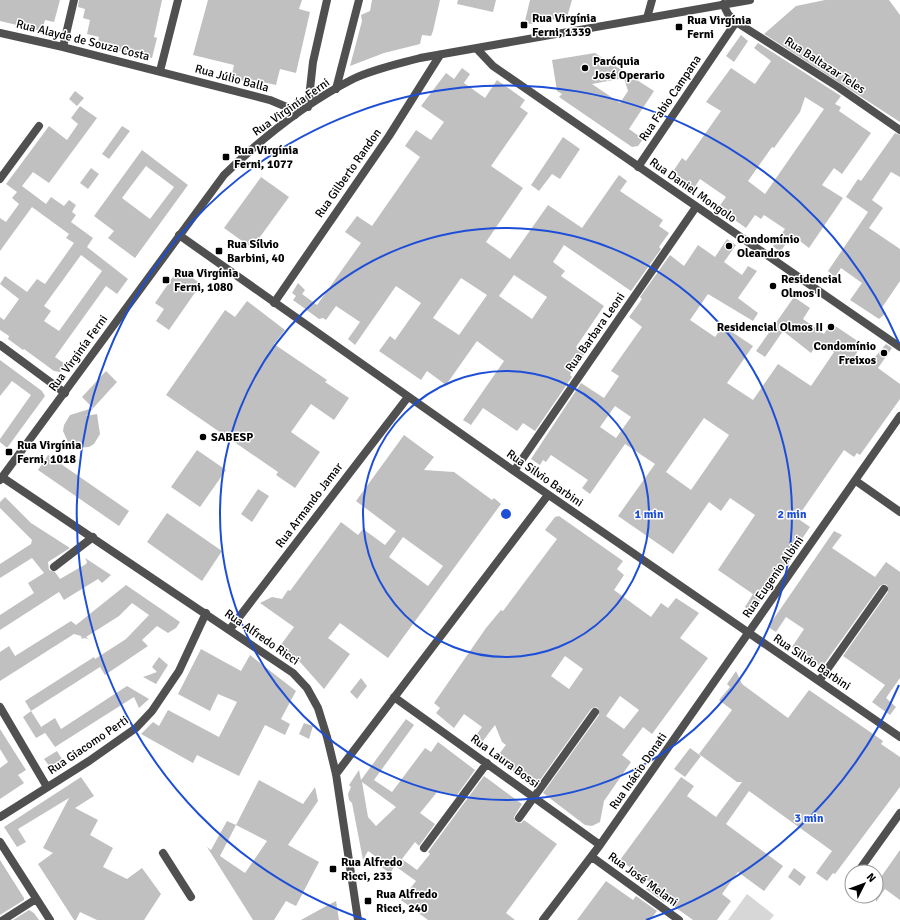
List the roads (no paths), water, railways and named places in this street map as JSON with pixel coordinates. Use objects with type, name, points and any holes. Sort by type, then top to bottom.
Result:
[{"type":"street","points":[[63,47],[74,0]]},
{"type":"street","points":[[160,71],[178,0]]},
{"type":"street","points":[[308,107],[313,62],[328,0]]},
{"type":"street","points":[[336,89],[359,0]]},
{"type":"street","points":[[648,18],[652,0]]},
{"type":"street","name":"Rua Virginía Ferni","points":[[1,478],[224,175],[245,154],[296,115],[336,89],[354,79],[383,68],[420,58],[750,0]]},
{"type":"street","points":[[724,4],[728,14],[736,22]]},
{"type":"street","name":"Rua Baltazar Teles","points":[[736,22],[838,87],[900,130]]},
{"type":"street","name":"Rua Fabio Campana","points":[[638,167],[736,22]]},
{"type":"street","name":"Rua Alayde de Souza Costa","points":[[0,32],[160,71]]},
{"type":"street","name":"Rua Daniel Mongolo","points":[[477,49],[493,66],[900,347]]},
{"type":"street","name":"Rua Gilberto Randon","points":[[274,303],[389,136],[440,55]]},
{"type":"street","name":"Rua Júlio Balla","points":[[160,71],[270,100],[289,108],[296,115]]},
{"type":"street","points":[[0,180],[39,126]]},
{"type":"street","name":"Rua Barbara Leoni","points":[[514,471],[696,207]]},
{"type":"street","name":"Rua Silvio Barbini","points":[[179,235],[514,471],[900,737]]},
{"type":"street","points":[[0,345],[64,393]]},
{"type":"street","name":"Rua Armando Jamar","points":[[230,629],[408,397]]},
{"type":"street","name":"Rua Eugenio Albini","points":[[748,633],[856,481],[900,416]]},
{"type":"street","name":"Rua Alfredo Ricci","points":[[1,478],[230,629],[293,673],[307,688],[318,708],[336,774],[358,920]]},
{"type":"street","points":[[856,481],[900,512]]},
{"type":"street","points":[[336,774],[548,494]]},
{"type":"street","points":[[54,567],[93,538]]},
{"type":"street","points":[[819,681],[884,589]]},
{"type":"street","name":"Rua Giacomo Perti","points":[[0,817],[89,762],[136,728],[152,711],[179,671],[206,613]]},
{"type":"street","name":"Rua Inácio Donati","points":[[543,920],[592,857],[748,633]]},
{"type":"street","name":"Rua Laura Bossi","points":[[394,697],[488,763],[600,845]]},
{"type":"street","points":[[0,707],[47,787]]},
{"type":"street","points":[[519,818],[595,712]]},
{"type":"street","points":[[424,848],[488,763]]},
{"type":"street","points":[[864,864],[900,813]]},
{"type":"street","points":[[0,842],[50,920]]},
{"type":"street","points":[[163,853],[191,897]]},
{"type":"street","name":"Rua José Melani","points":[[592,857],[653,903],[679,920]]},
{"type":"street","points":[[3,920],[36,899]]},
{"type":"place","name":"Rua Virgínia Ferni, 1339","points":[[524,25]]},
{"type":"place","name":"Rua Virgínia Ferni","points":[[679,27]]},
{"type":"place","name":"Paróquia José Operario","points":[[585,68]]},
{"type":"place","name":"Rua Virgínia Ferni, 1077","points":[[226,157]]},
{"type":"place","name":"Condomínio Oleandros","points":[[729,246]]},
{"type":"place","name":"Rua Sílvio Barbini, 40","points":[[219,251]]},
{"type":"place","name":"Rua Virgínia Ferni, 1080","points":[[166,280]]},
{"type":"place","name":"Residencial Olmos I","points":[[773,286]]},
{"type":"place","name":"Residencial Olmos II","points":[[831,327]]},
{"type":"place","name":"Condomínio Freixos","points":[[884,353]]},
{"type":"place","name":"SABESP","points":[[203,437]]},
{"type":"place","name":"Rua Virgínia Ferni, 1018","points":[[9,452]]},
{"type":"place","name":"Rua Alfredo Ricci, 233","points":[[333,869]]},
{"type":"place","name":"Rua Alfredo Ricci, 240","points":[[368,901]]}]
